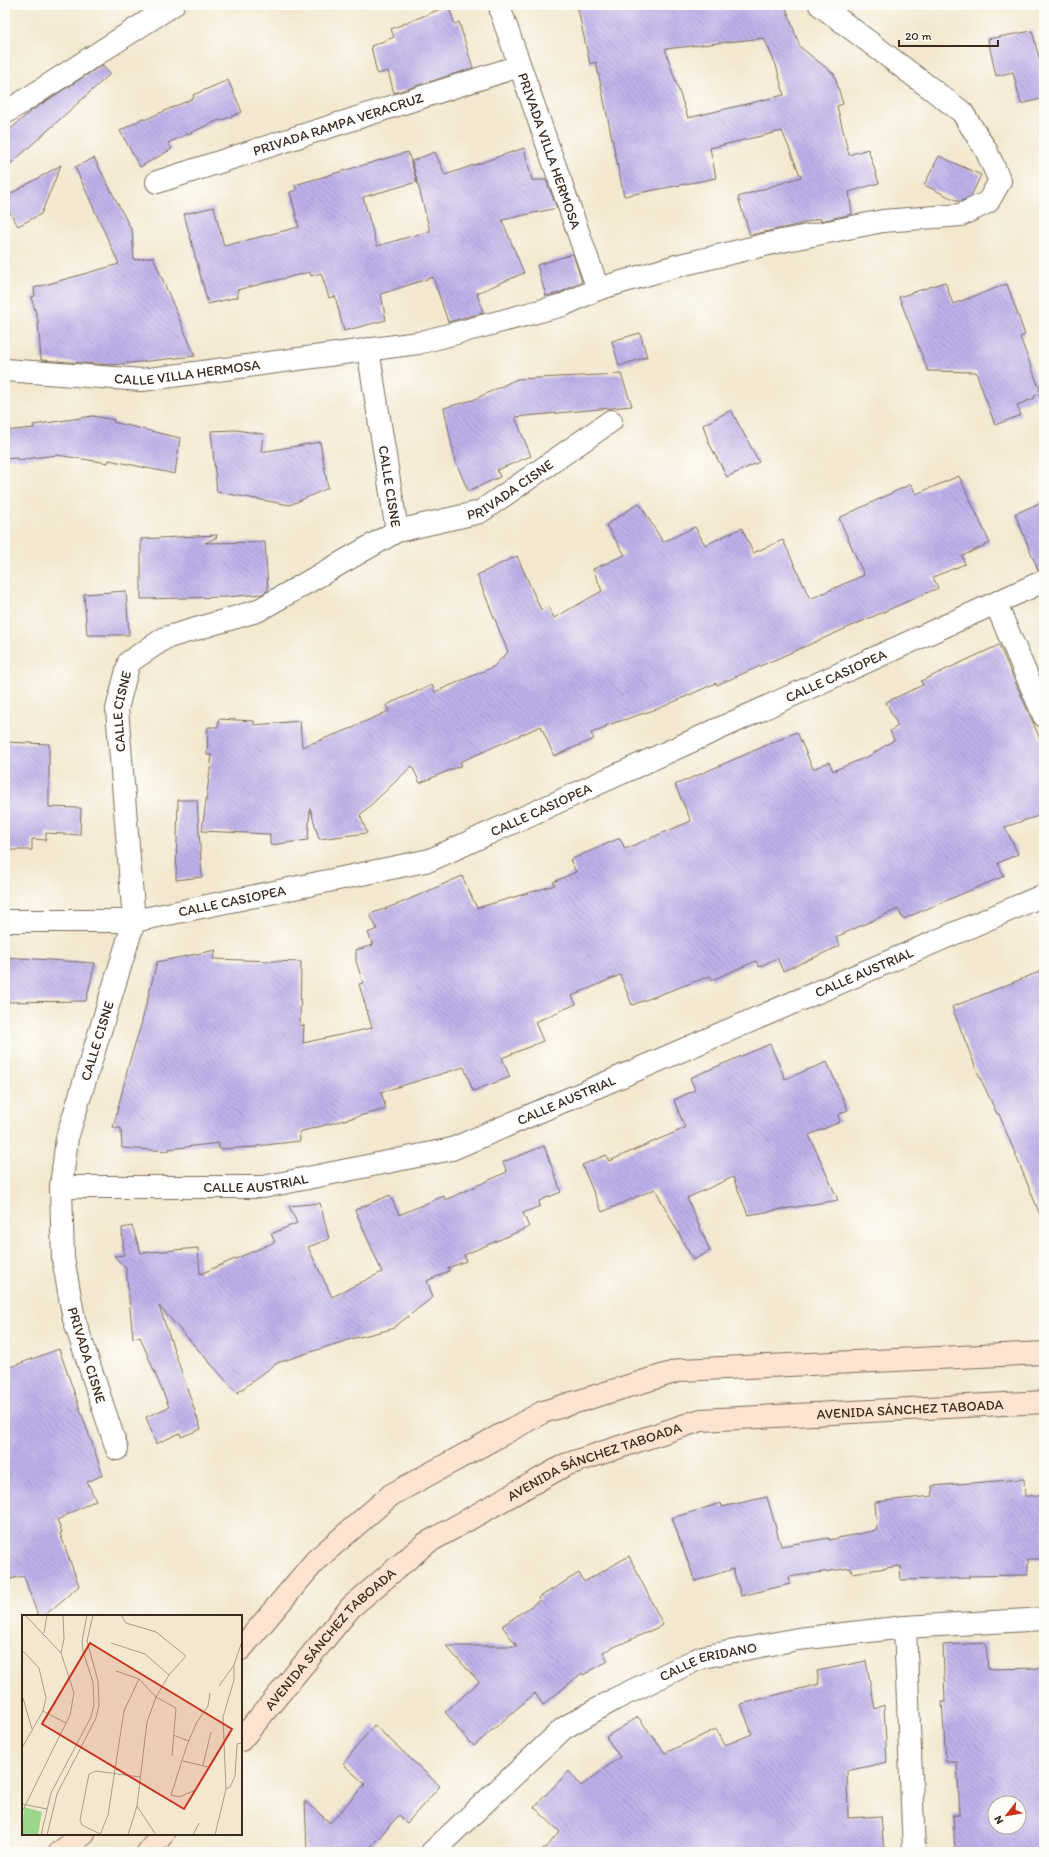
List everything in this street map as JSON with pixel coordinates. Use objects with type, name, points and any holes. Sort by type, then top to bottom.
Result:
[{"type":"main road","points":[[242,1648],[316,1560],[391,1495],[543,1412],[681,1370],[1044,1353]]},
{"type":"main road","name":"AVENIDA SÁNCHEZ TABOADA","points":[[242,1739],[351,1607],[424,1544],[565,1465],[701,1420],[1044,1402]]},
{"type":"main road","points":[[60,1852],[83,1835]]},
{"type":"main road","points":[[148,1852],[162,1835]]},
{"type":"street","points":[[5,113],[173,5]]},
{"type":"street","name":"CALLE VILLA HERMOSA","points":[[5,370],[142,380],[418,343],[562,305],[598,289],[676,266],[883,220],[961,215],[988,202],[1000,181],[986,150],[962,112],[820,5]]},
{"type":"street","name":"PRIVADA VILLA HERMOSA","points":[[501,12],[598,289]]},
{"type":"street","name":"PRIVADA RAMPA VERACRUZ","points":[[157,182],[519,66]]},
{"type":"street","name":"CALLE CISNE","points":[[61,1187],[67,1138],[134,921],[117,709],[129,662],[165,638],[257,611],[396,532],[368,349]]},
{"type":"street","name":"PRIVADA CISNE","points":[[396,532],[480,512],[611,422]]},
{"type":"street","name":"CALLE CASIOPEA","points":[[5,921],[134,921],[430,860],[1044,581]]},
{"type":"street","points":[[996,604],[1044,716]]},
{"type":"street","name":"CALLE AUSTRIAL","points":[[61,1187],[263,1187],[452,1149],[1044,895]]},
{"type":"street","name":"PRIVADA CISNE","points":[[61,1187],[63,1258],[74,1320],[117,1449]]},
{"type":"street","name":"CALLE ERIDANO","points":[[432,1852],[564,1728],[615,1699],[702,1657],[798,1638],[905,1627],[1044,1618]]},
{"type":"street","points":[[905,1627],[914,1852]]},
{"type":"building","points":[[577,5],[785,5],[800,47],[834,74],[843,104],[837,106],[849,155],[868,149],[879,183],[849,192],[852,214],[821,221],[820,218],[797,225],[750,235],[738,197],[801,177],[782,131],[710,148],[716,178],[624,196],[596,62],[590,64]],"holes":[[[764,38],[776,65],[784,95],[688,118],[665,49]]]},
{"type":"building","points":[[448,6],[455,24],[459,22],[473,68],[394,93],[388,71],[377,74],[371,46],[394,37],[391,29]]},
{"type":"building","points":[[1032,31],[1044,76],[1044,98],[1021,104],[1013,72],[996,76],[988,39]]},
{"type":"building","points":[[102,65],[110,74],[5,169],[5,134],[31,111]]},
{"type":"building","points":[[228,80],[242,112],[220,121],[219,120],[168,143],[172,149],[140,167],[120,131],[143,118],[144,120],[194,98],[193,95]]},
{"type":"building","points":[[524,148],[532,180],[546,180],[557,208],[502,220],[524,273],[477,293],[483,313],[448,322],[433,277],[381,294],[386,320],[344,331],[335,296],[329,298],[321,273],[311,276],[310,272],[237,290],[238,297],[208,304],[184,214],[214,207],[224,246],[299,227],[290,192],[297,190],[295,185],[408,152],[417,182],[363,197],[377,246],[430,231],[412,161],[435,152],[445,175]]},
{"type":"building","points":[[939,156],[981,175],[971,196],[960,202],[924,185]]},
{"type":"building","points":[[94,158],[132,231],[134,260],[153,257],[195,356],[112,365],[41,360],[38,320],[31,297],[35,296],[34,288],[119,264],[75,167]]},
{"type":"building","points":[[61,165],[41,214],[18,226],[5,205],[5,197]]},
{"type":"building","points":[[573,254],[582,282],[559,293],[546,296],[537,265]]},
{"type":"building","points":[[945,282],[953,304],[1007,284],[1025,335],[1020,337],[1041,393],[1034,396],[1035,398],[1017,405],[1021,415],[995,425],[976,372],[928,371],[899,297]]},
{"type":"building","points":[[640,333],[647,357],[619,366],[612,341]]},
{"type":"building","points":[[621,374],[632,406],[515,417],[531,456],[497,470],[500,477],[468,491],[455,460],[444,408],[473,400],[517,379]]},
{"type":"building","points":[[731,410],[759,462],[727,477],[709,443],[703,425]]},
{"type":"building","points":[[93,416],[114,420],[113,422],[180,438],[175,474],[109,460],[108,463],[57,455],[17,460],[17,458],[5,459],[5,431],[34,428],[33,425]]},
{"type":"building","points":[[236,430],[263,434],[261,452],[320,442],[328,488],[290,505],[217,492],[211,431]]},
{"type":"building","points":[[959,476],[990,543],[962,556],[965,564],[933,577],[938,588],[717,685],[716,683],[660,708],[605,726],[606,728],[591,733],[594,739],[554,756],[541,726],[460,762],[462,765],[420,783],[412,766],[360,815],[367,833],[319,839],[310,808],[308,840],[270,845],[270,834],[202,831],[212,755],[207,755],[208,727],[218,727],[219,719],[254,721],[254,725],[300,721],[302,747],[355,727],[389,711],[386,705],[432,685],[435,692],[493,667],[508,652],[477,575],[517,556],[541,610],[548,606],[554,618],[602,591],[593,569],[625,555],[606,525],[639,503],[663,542],[695,527],[705,545],[742,528],[753,553],[783,540],[810,599],[864,575],[839,518],[911,484],[916,494]]},
{"type":"building","points":[[1044,501],[1044,569],[1038,570],[1015,514]]},
{"type":"building","points":[[217,535],[217,537],[205,543],[265,542],[268,590],[262,594],[227,597],[141,599],[141,539]]},
{"type":"building","points":[[126,591],[129,635],[87,635],[84,594]]},
{"type":"building","points":[[999,645],[1044,748],[1044,814],[1005,827],[1018,854],[998,863],[1004,876],[903,919],[898,909],[836,937],[840,946],[783,971],[777,958],[759,967],[756,961],[712,980],[710,976],[632,1005],[620,975],[572,996],[576,1004],[535,1022],[543,1041],[502,1058],[510,1077],[473,1091],[464,1067],[381,1092],[386,1109],[299,1132],[300,1141],[257,1147],[219,1149],[219,1143],[169,1149],[169,1151],[122,1148],[121,1128],[113,1128],[157,962],[216,950],[213,959],[301,962],[300,1026],[304,1025],[303,1043],[372,1028],[359,984],[363,983],[356,961],[356,950],[373,945],[368,933],[377,929],[370,914],[401,903],[462,876],[477,908],[555,885],[553,882],[576,872],[570,860],[620,838],[625,849],[691,821],[675,785],[797,732],[813,769],[829,762],[833,771],[869,756],[894,740],[890,731],[898,726],[886,702],[923,685],[921,681]]},
{"type":"building","points":[[5,742],[49,744],[49,807],[81,808],[80,835],[46,833],[46,840],[32,839],[32,850],[5,850]]},
{"type":"building","points":[[178,800],[197,800],[202,877],[176,880]]},
{"type":"building","points":[[5,957],[95,963],[86,1001],[5,1002]]},
{"type":"building","points":[[1044,970],[1043,1222],[999,1114],[997,1114],[977,1071],[952,1007]]},
{"type":"building","points":[[770,1044],[785,1079],[827,1062],[848,1110],[838,1115],[840,1122],[809,1135],[838,1200],[748,1215],[733,1177],[687,1198],[710,1251],[693,1260],[655,1189],[602,1212],[582,1165],[606,1155],[609,1161],[685,1128],[674,1100],[695,1090],[690,1078]]},
{"type":"building","points":[[544,1146],[561,1192],[539,1201],[540,1206],[523,1213],[529,1227],[464,1255],[466,1261],[448,1268],[449,1271],[427,1281],[433,1297],[392,1329],[351,1339],[277,1363],[237,1393],[159,1306],[201,1429],[181,1437],[180,1433],[156,1444],[146,1417],[169,1407],[140,1337],[133,1338],[126,1269],[114,1256],[124,1255],[122,1228],[132,1226],[141,1253],[198,1248],[200,1274],[275,1242],[271,1234],[297,1223],[289,1206],[320,1203],[329,1239],[308,1247],[332,1297],[382,1272],[355,1210],[390,1195],[399,1215],[444,1196],[445,1200],[507,1172],[503,1162]]},
{"type":"building","points":[[59,1349],[103,1475],[87,1482],[96,1500],[57,1520],[62,1532],[60,1533],[79,1586],[45,1615],[38,1615],[24,1576],[5,1580],[5,1369]]},
{"type":"building","points":[[1024,1479],[1025,1496],[1044,1496],[1044,1559],[1028,1559],[1028,1575],[969,1576],[969,1578],[901,1580],[900,1566],[852,1573],[851,1568],[789,1577],[790,1584],[741,1596],[733,1569],[695,1581],[672,1518],[721,1503],[722,1507],[767,1497],[781,1546],[829,1538],[829,1540],[877,1530],[875,1502],[933,1496],[932,1486]]},
{"type":"building","points":[[629,1556],[663,1625],[603,1652],[608,1661],[583,1675],[582,1673],[543,1705],[535,1693],[474,1746],[456,1727],[457,1726],[445,1712],[479,1682],[446,1646],[517,1646],[502,1626],[540,1600],[538,1598],[579,1573],[584,1582]]},
{"type":"building","points":[[986,1643],[988,1669],[1044,1668],[1044,1852],[955,1852],[953,1815],[960,1815],[957,1762],[946,1762],[942,1702],[945,1702],[943,1645]]},
{"type":"building","points":[[866,1661],[875,1709],[884,1705],[887,1762],[847,1771],[848,1818],[881,1816],[884,1852],[541,1852],[560,1832],[534,1807],[569,1771],[581,1786],[620,1757],[606,1737],[638,1717],[665,1753],[716,1729],[725,1745],[752,1734],[741,1704],[819,1684],[817,1671]]},
{"type":"building","points":[[374,1725],[440,1786],[407,1823],[399,1815],[366,1852],[305,1852],[307,1850],[305,1801],[330,1823],[365,1784],[343,1764]]}]
